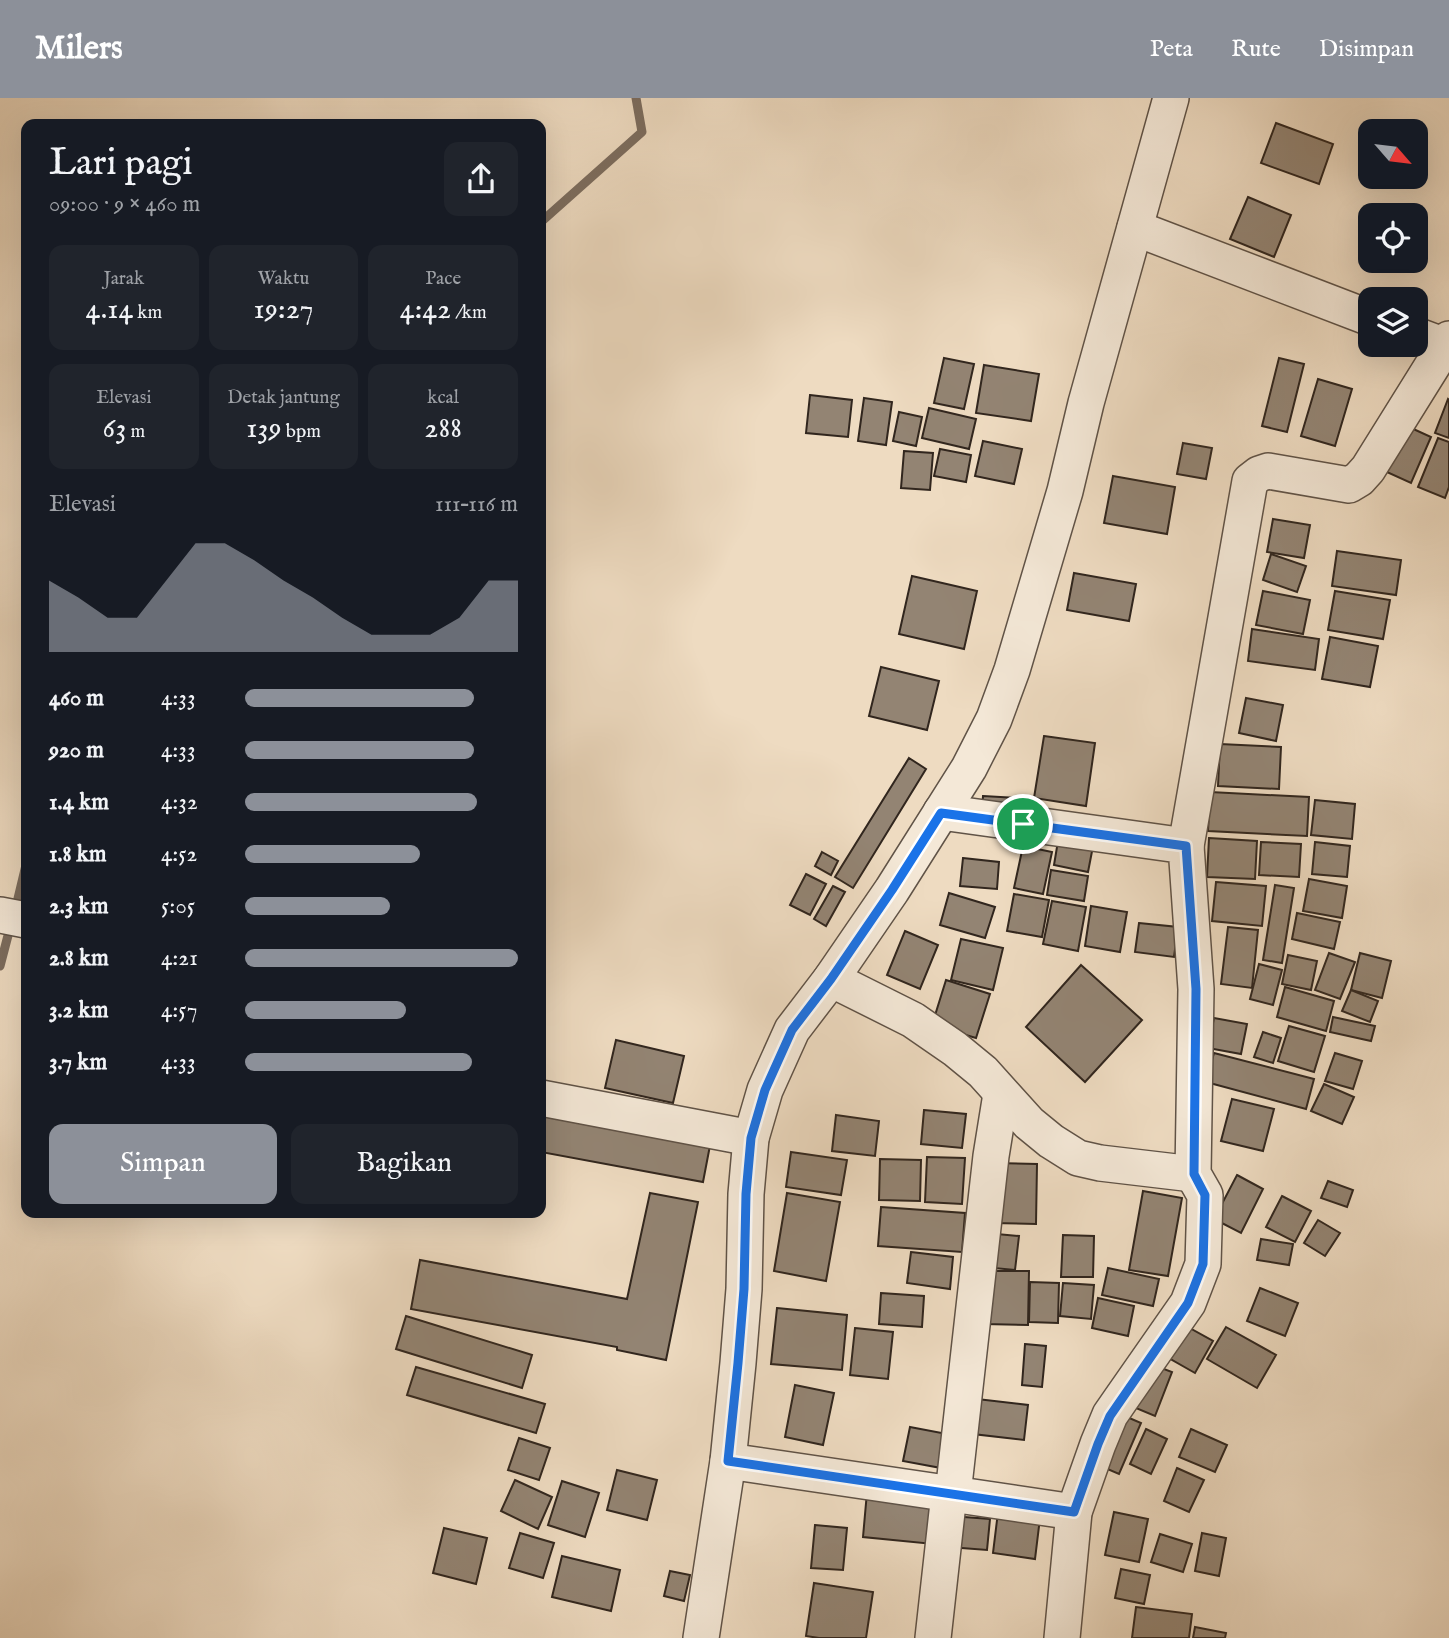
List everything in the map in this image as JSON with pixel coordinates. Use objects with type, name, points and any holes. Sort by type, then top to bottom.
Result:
[{"type":"street","points":[[701,1638],[728,1461],[738,1363],[751,1138],[765,1090],[792,1030],[892,890],[969,768],[994,719],[1012,670],[1065,491],[1086,402],[1171,98]]},
{"type":"street","points":[[1135,228],[1358,312]]},
{"type":"street","points":[[1062,1638],[1074,1512],[1098,1444],[1110,1416],[1188,1303],[1203,1264],[1205,1195],[1194,1174],[1196,989],[1186,846],[1250,481],[1268,471],[1349,485],[1359,479],[1368,469],[1437,340]]},
{"type":"street","points":[[941,813],[1186,846]]},
{"type":"street","points":[[0,915],[21,919]]},
{"type":"street","points":[[831,979],[913,1020],[955,1049],[983,1072],[1029,1123],[1077,1158],[1194,1174]]},
{"type":"street","points":[[933,1638],[991,1156],[1001,1094]]},
{"type":"street","points":[[546,1099],[751,1138]]},
{"type":"street","points":[[728,1461],[1074,1512]]},
{"type":"building","points":[[1276,123],[1333,144],[1319,184],[1261,163]]},
{"type":"building","points":[[1248,197],[1291,215],[1274,257],[1230,239]]},
{"type":"building","points":[[944,358],[974,364],[964,409],[934,403]]},
{"type":"building","points":[[1279,358],[1304,364],[1287,432],[1262,426]]},
{"type":"building","points":[[984,365],[1039,374],[1031,421],[976,413]]},
{"type":"building","points":[[1318,379],[1352,389],[1335,446],[1301,436]]},
{"type":"building","points":[[810,395],[852,400],[848,437],[806,433]]},
{"type":"building","points":[[864,398],[892,402],[886,445],[858,441]]},
{"type":"building","points":[[1449,400],[1449,438],[1435,433]]},
{"type":"building","points":[[929,408],[976,419],[969,449],[922,438]]},
{"type":"building","points":[[899,412],[922,417],[916,446],[893,441]]},
{"type":"building","points":[[1398,422],[1431,437],[1411,483],[1378,468]]},
{"type":"building","points":[[1438,438],[1449,442],[1449,487],[1445,498],[1418,487]]},
{"type":"building","points":[[983,441],[1022,449],[1014,484],[975,476]]},
{"type":"building","points":[[1183,443],[1212,448],[1206,479],[1177,474]]},
{"type":"building","points":[[940,449],[971,455],[966,482],[934,476]]},
{"type":"building","points":[[904,451],[933,453],[930,490],[901,488]]},
{"type":"building","points":[[1113,476],[1175,487],[1167,534],[1104,523]]},
{"type":"building","points":[[1273,519],[1310,525],[1304,558],[1267,552]]},
{"type":"building","points":[[1337,551],[1401,560],[1396,595],[1332,586]]},
{"type":"building","points":[[1271,554],[1306,566],[1297,592],[1263,580]]},
{"type":"building","points":[[1074,573],[1136,584],[1129,621],[1067,610]]},
{"type":"building","points":[[912,576],[977,591],[964,649],[899,634]]},
{"type":"building","points":[[1263,591],[1310,600],[1303,634],[1256,625]]},
{"type":"building","points":[[1335,591],[1390,600],[1383,639],[1328,630]]},
{"type":"building","points":[[1252,629],[1319,639],[1315,670],[1248,661]]},
{"type":"building","points":[[1330,637],[1378,646],[1370,687],[1322,679]]},
{"type":"building","points":[[881,667],[939,681],[927,730],[869,716]]},
{"type":"building","points":[[1246,698],[1283,705],[1276,741],[1239,733]]},
{"type":"building","points":[[1044,736],[1095,743],[1086,806],[1034,798]]},
{"type":"building","points":[[1220,744],[1281,747],[1279,789],[1218,786]]},
{"type":"building","points":[[909,758],[926,769],[853,888],[835,877]]},
{"type":"building","points":[[1210,792],[1309,797],[1307,836],[1208,831]]},
{"type":"building","points":[[983,796],[1020,798],[1019,814],[982,812]]},
{"type":"building","points":[[1315,800],[1355,804],[1352,839],[1311,835]]},
{"type":"building","points":[[1059,835],[1094,841],[1088,872],[1054,865]]},
{"type":"building","points":[[1209,838],[1257,841],[1255,879],[1207,877]]},
{"type":"building","points":[[1261,842],[1301,844],[1299,877],[1259,875]]},
{"type":"building","points":[[1315,842],[1350,846],[1347,877],[1312,874]]},
{"type":"building","points":[[1023,846],[1052,852],[1043,894],[1014,888]]},
{"type":"building","points":[[822,852],[838,861],[831,875],[815,866]]},
{"type":"building","points":[[963,858],[999,862],[997,889],[960,886]]},
{"type":"building","points":[[1051,870],[1088,876],[1084,901],[1047,895]]},
{"type":"building","points":[[806,874],[826,884],[810,915],[790,905]]},
{"type":"building","points":[[1309,879],[1347,886],[1342,918],[1303,911]]},
{"type":"building","points":[[1216,882],[1266,886],[1262,926],[1212,921]]},
{"type":"building","points":[[1275,885],[1294,888],[1282,963],[1263,960]]},
{"type":"building","points":[[833,886],[845,892],[826,926],[814,919]]},
{"type":"building","points":[[949,893],[995,907],[985,938],[940,925]]},
{"type":"building","points":[[1014,894],[1049,900],[1042,937],[1007,931]]},
{"type":"building","points":[[1052,901],[1086,907],[1078,951],[1043,944]]},
{"type":"building","points":[[1091,906],[1127,912],[1120,952],[1085,946]]},
{"type":"building","points":[[1297,913],[1340,922],[1334,949],[1292,939]]},
{"type":"building","points":[[1139,923],[1178,927],[1174,957],[1135,952]]},
{"type":"building","points":[[1228,927],[1258,930],[1252,988],[1221,984]]},
{"type":"building","points":[[905,931],[938,945],[920,989],[887,975]]},
{"type":"building","points":[[961,939],[1003,948],[993,990],[951,980]]},
{"type":"building","points":[[1329,953],[1355,962],[1340,999],[1315,990]]},
{"type":"building","points":[[1360,953],[1391,961],[1382,998],[1351,990]]},
{"type":"building","points":[[1288,955],[1317,961],[1311,990],[1282,984]]},
{"type":"building","points":[[1259,964],[1282,970],[1273,1005],[1250,999]]},
{"type":"building","points":[[1081,965],[1142,1020],[1085,1082],[1026,1027]]},
{"type":"building","points":[[946,980],[990,994],[976,1038],[932,1025]]},
{"type":"building","points":[[1285,987],[1334,1001],[1326,1031],[1277,1017]]},
{"type":"building","points":[[1351,990],[1378,1001],[1370,1022],[1342,1011]]},
{"type":"building","points":[[1333,1017],[1375,1026],[1371,1041],[1330,1032]]},
{"type":"building","points":[[1214,1018],[1247,1024],[1241,1054],[1208,1048]]},
{"type":"building","points":[[1289,1026],[1325,1036],[1314,1072],[1278,1061]]},
{"type":"building","points":[[1263,1032],[1281,1038],[1273,1063],[1254,1057]]},
{"type":"building","points":[[616,1040],[684,1056],[673,1103],[605,1088]]},
{"type":"building","points":[[1214,1053],[1314,1079],[1306,1109],[1206,1082]]},
{"type":"building","points":[[1335,1053],[1362,1061],[1353,1089],[1325,1081]]},
{"type":"building","points":[[1324,1084],[1354,1097],[1342,1124],[1311,1111]]},
{"type":"building","points":[[1232,1099],[1274,1109],[1263,1151],[1221,1141]]},
{"type":"building","points":[[546,1104],[712,1135],[703,1182],[546,1153]]},
{"type":"building","points":[[924,1110],[966,1114],[962,1148],[921,1144]]},
{"type":"building","points":[[836,1115],[879,1121],[875,1156],[832,1151]]},
{"type":"building","points":[[791,1152],[847,1160],[841,1195],[786,1187]]},
{"type":"building","points":[[927,1157],[965,1158],[962,1204],[925,1202]]},
{"type":"building","points":[[880,1159],[921,1160],[920,1201],[879,1200]]},
{"type":"building","points":[[993,1163],[1037,1164],[1036,1224],[992,1223]]},
{"type":"building","points":[[1237,1175],[1263,1189],[1241,1233],[1214,1219]]},
{"type":"building","points":[[1328,1181],[1353,1190],[1347,1207],[1321,1198]]},
{"type":"building","points":[[1143,1191],[1182,1198],[1168,1276],[1129,1270]]},
{"type":"building","points":[[650,1193],[698,1202],[666,1360],[617,1350],[617,1347],[411,1309],[420,1260],[627,1299]]},
{"type":"building","points":[[787,1193],[840,1202],[826,1281],[774,1271]]},
{"type":"building","points":[[1282,1196],[1311,1211],[1295,1242],[1266,1227]]},
{"type":"building","points":[[881,1207],[965,1213],[962,1252],[878,1246]]},
{"type":"building","points":[[1318,1220],[1340,1233],[1325,1256],[1304,1243]]},
{"type":"building","points":[[986,1233],[1019,1236],[1015,1270],[983,1267]]},
{"type":"building","points":[[1063,1235],[1094,1236],[1093,1277],[1061,1277]]},
{"type":"building","points":[[1261,1239],[1293,1244],[1289,1265],[1257,1260]]},
{"type":"building","points":[[911,1252],[953,1257],[950,1289],[907,1283]]},
{"type":"building","points":[[1108,1268],[1159,1279],[1153,1306],[1102,1295]]},
{"type":"building","points":[[984,1271],[1029,1271],[1028,1325],[984,1324]]},
{"type":"building","points":[[1030,1282],[1059,1283],[1058,1323],[1029,1322]]},
{"type":"building","points":[[1063,1283],[1094,1285],[1091,1319],[1060,1316]]},
{"type":"building","points":[[1260,1288],[1298,1303],[1285,1336],[1247,1321]]},
{"type":"building","points":[[881,1293],[924,1296],[922,1327],[879,1324]]},
{"type":"building","points":[[1098,1298],[1134,1306],[1128,1336],[1092,1328]]},
{"type":"building","points":[[777,1308],[847,1315],[842,1370],[771,1364]]},
{"type":"building","points":[[406,1316],[532,1355],[522,1388],[396,1349]]},
{"type":"building","points":[[1177,1321],[1213,1341],[1195,1373],[1160,1353]]},
{"type":"building","points":[[1226,1327],[1276,1355],[1257,1388],[1207,1359]]},
{"type":"building","points":[[855,1328],[893,1332],[888,1379],[850,1375]]},
{"type":"building","points":[[1025,1344],[1046,1346],[1042,1387],[1022,1385]]},
{"type":"building","points":[[1148,1363],[1172,1372],[1155,1416],[1131,1406]]},
{"type":"building","points":[[416,1367],[545,1404],[536,1433],[407,1395]]},
{"type":"building","points":[[795,1385],[834,1393],[823,1445],[785,1437]]},
{"type":"building","points":[[977,1399],[1028,1405],[1024,1440],[973,1434]]},
{"type":"building","points":[[1120,1414],[1141,1423],[1119,1474],[1098,1465]]},
{"type":"building","points":[[910,1427],[947,1434],[941,1468],[903,1461]]},
{"type":"building","points":[[1146,1429],[1167,1439],[1151,1474],[1130,1464]]},
{"type":"building","points":[[1191,1429],[1227,1445],[1215,1472],[1179,1457]]},
{"type":"building","points":[[519,1438],[550,1448],[539,1480],[508,1470]]},
{"type":"building","points":[[1177,1468],[1204,1480],[1189,1512],[1164,1501]]},
{"type":"building","points":[[617,1470],[657,1480],[647,1520],[607,1510]]},
{"type":"building","points":[[515,1480],[552,1497],[538,1529],[501,1511]]},
{"type":"building","points":[[562,1481],[599,1493],[585,1537],[548,1525]]},
{"type":"building","points":[[867,1492],[938,1499],[933,1544],[863,1537]]},
{"type":"building","points":[[998,1512],[1040,1518],[1035,1559],[993,1553]]},
{"type":"building","points":[[1114,1512],[1148,1519],[1139,1562],[1105,1555]]},
{"type":"building","points":[[951,1516],[990,1519],[987,1550],[949,1547]]},
{"type":"building","points":[[815,1525],[847,1528],[843,1570],[811,1568]]},
{"type":"building","points":[[444,1528],[487,1538],[476,1584],[433,1573]]},
{"type":"building","points":[[520,1533],[554,1543],[543,1578],[509,1568]]},
{"type":"building","points":[[1202,1533],[1226,1538],[1219,1576],[1195,1571]]},
{"type":"building","points":[[1160,1534],[1192,1544],[1183,1572],[1151,1562]]},
{"type":"building","points":[[562,1556],[620,1570],[611,1611],[552,1597]]},
{"type":"building","points":[[1121,1569],[1150,1575],[1144,1604],[1115,1598]]},
{"type":"building","points":[[670,1571],[690,1575],[684,1601],[664,1596]]},
{"type":"building","points":[[814,1583],[873,1592],[866,1638],[806,1636]]},
{"type":"building","points":[[1136,1607],[1192,1614],[1189,1638],[1132,1638]]},
{"type":"building","points":[[1195,1627],[1226,1633],[1225,1638],[1193,1638]]},
{"type":"waterway","points":[[546,218],[642,132],[636,98]]},
{"type":"waterway","points":[[15,911],[21,886]]},
{"type":"waterway","points":[[0,966],[11,924]]},
{"type":"route","points":[[941,813],[1023,824],[1186,846],[1196,989],[1194,1174],[1205,1195],[1203,1264],[1188,1303],[1110,1416],[1074,1512],[728,1461],[744,1289],[746,1194],[751,1138],[765,1090],[792,1030],[831,979],[941,813]]}]
